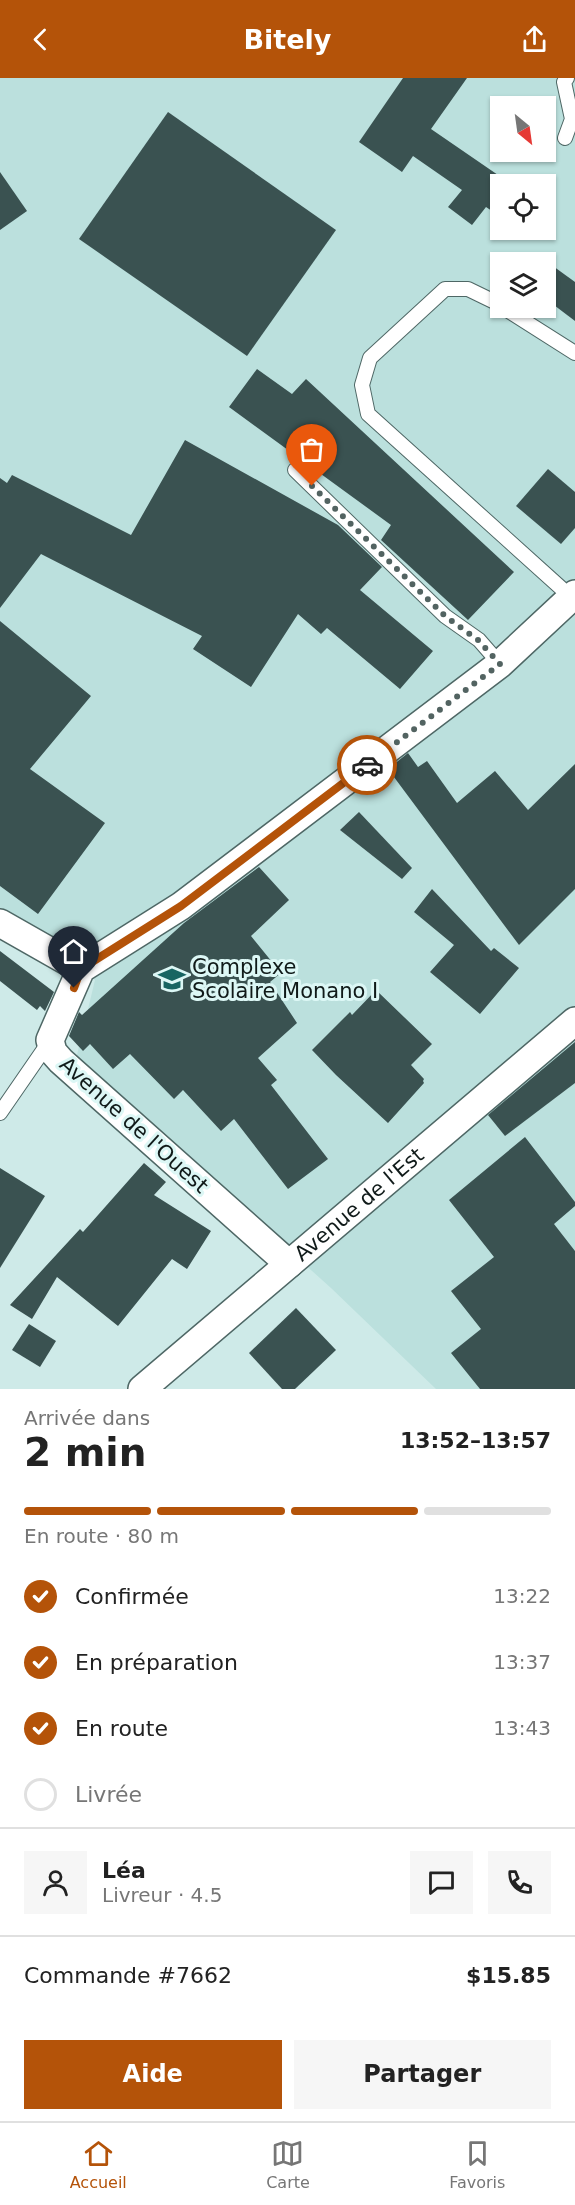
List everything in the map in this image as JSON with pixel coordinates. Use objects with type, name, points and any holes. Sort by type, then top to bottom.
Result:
[{"type":"street","points":[[0,923],[81,969],[181,906],[500,664],[573,596]]},
{"type":"street","name":"Avenue de l'Ouest","points":[[81,969],[50,1040],[53,1052],[61,1062],[289,1264]]},
{"type":"street","name":"Avenue de l'Est","points":[[142,1389],[575,1021]]},
{"type":"lane","points":[[565,138],[572,119],[564,82],[567,78]]},
{"type":"lane","points":[[490,300],[468,289],[445,289],[370,358],[362,385],[368,414],[573,596]]},
{"type":"lane","points":[[521,318],[575,353]]},
{"type":"lane","points":[[296,470],[445,616],[478,640],[500,664]]},
{"type":"lane","points":[[0,1113],[50,1040]]},
{"type":"shaded area","points":[[0,78],[575,78],[575,1389],[436,1389],[331,1288],[76,1059],[95,980],[0,912]]},
{"type":"building","points":[[403,78],[467,78],[431,129],[496,174],[490,174],[490,210],[486,207],[472,225],[448,207],[462,190],[413,156],[402,172],[359,142]]},
{"type":"building","points":[[168,112],[336,230],[247,356],[79,239]]},
{"type":"building","points":[[0,172],[27,211],[0,230]]},
{"type":"building","points":[[556,268],[575,282],[575,321],[556,307]]},
{"type":"building","points":[[257,369],[292,394],[306,379],[514,572],[468,620],[381,540],[391,525],[229,407]]},
{"type":"building","points":[[185,440],[338,525],[382,567],[360,590],[433,651],[400,689],[327,628],[321,634],[298,614],[251,687],[193,649],[202,636],[41,554],[0,608],[0,478],[7,483],[12,475],[131,535]]},
{"type":"building","points":[[548,469],[575,492],[575,528],[561,544],[516,506]]},
{"type":"building","points":[[0,621],[91,696],[30,769],[105,823],[38,914],[0,886]]},
{"type":"building","points":[[408,753],[418,767],[427,761],[457,803],[495,771],[528,810],[575,764],[575,889],[519,945],[388,769]]},
{"type":"building","points":[[359,812],[412,868],[402,879],[340,830]]},
{"type":"building","points":[[259,867],[289,900],[251,936],[281,973],[270,982],[297,1023],[258,1058],[277,1080],[271,1085],[328,1159],[288,1189],[234,1119],[221,1131],[183,1090],[174,1099],[130,1054],[113,1069],[90,1044],[83,1051],[69,1036],[79,1012],[82,1015],[184,923]]},
{"type":"building","points":[[432,889],[491,951],[494,948],[519,968],[480,1014],[430,972],[454,945],[414,912]]},
{"type":"building","points":[[0,951],[54,992],[45,1011],[40,1006],[37,1010],[0,981]]},
{"type":"building","points":[[376,990],[432,1044],[411,1065],[424,1079],[424,1083],[388,1123],[312,1050],[350,1012],[352,1015]]},
{"type":"building","points":[[575,1042],[575,1083],[505,1136],[488,1115]]},
{"type":"building","points":[[525,1137],[575,1202],[575,1206],[554,1224],[575,1251],[575,1389],[480,1389],[451,1353],[481,1329],[451,1291],[494,1257],[449,1200]]},
{"type":"building","points":[[144,1163],[166,1182],[154,1195],[211,1231],[187,1269],[172,1259],[118,1326],[57,1277],[32,1319],[10,1305],[80,1229],[83,1232]]},
{"type":"building","points":[[0,1168],[45,1196],[0,1268]]},
{"type":"building","points":[[296,1308],[336,1350],[295,1389],[282,1389],[249,1353]]},
{"type":"building","points":[[29,1324],[56,1341],[40,1367],[12,1350]]},
{"type":"way so far","points":[[312,486],[445,616],[478,640],[500,664],[367,765]]},
{"type":"place","name":"Complexe Scolaire Monano I","points":[[172,979]]},
{"type":"route","points":[[74,988],[81,969],[181,906],[367,765]]}]
